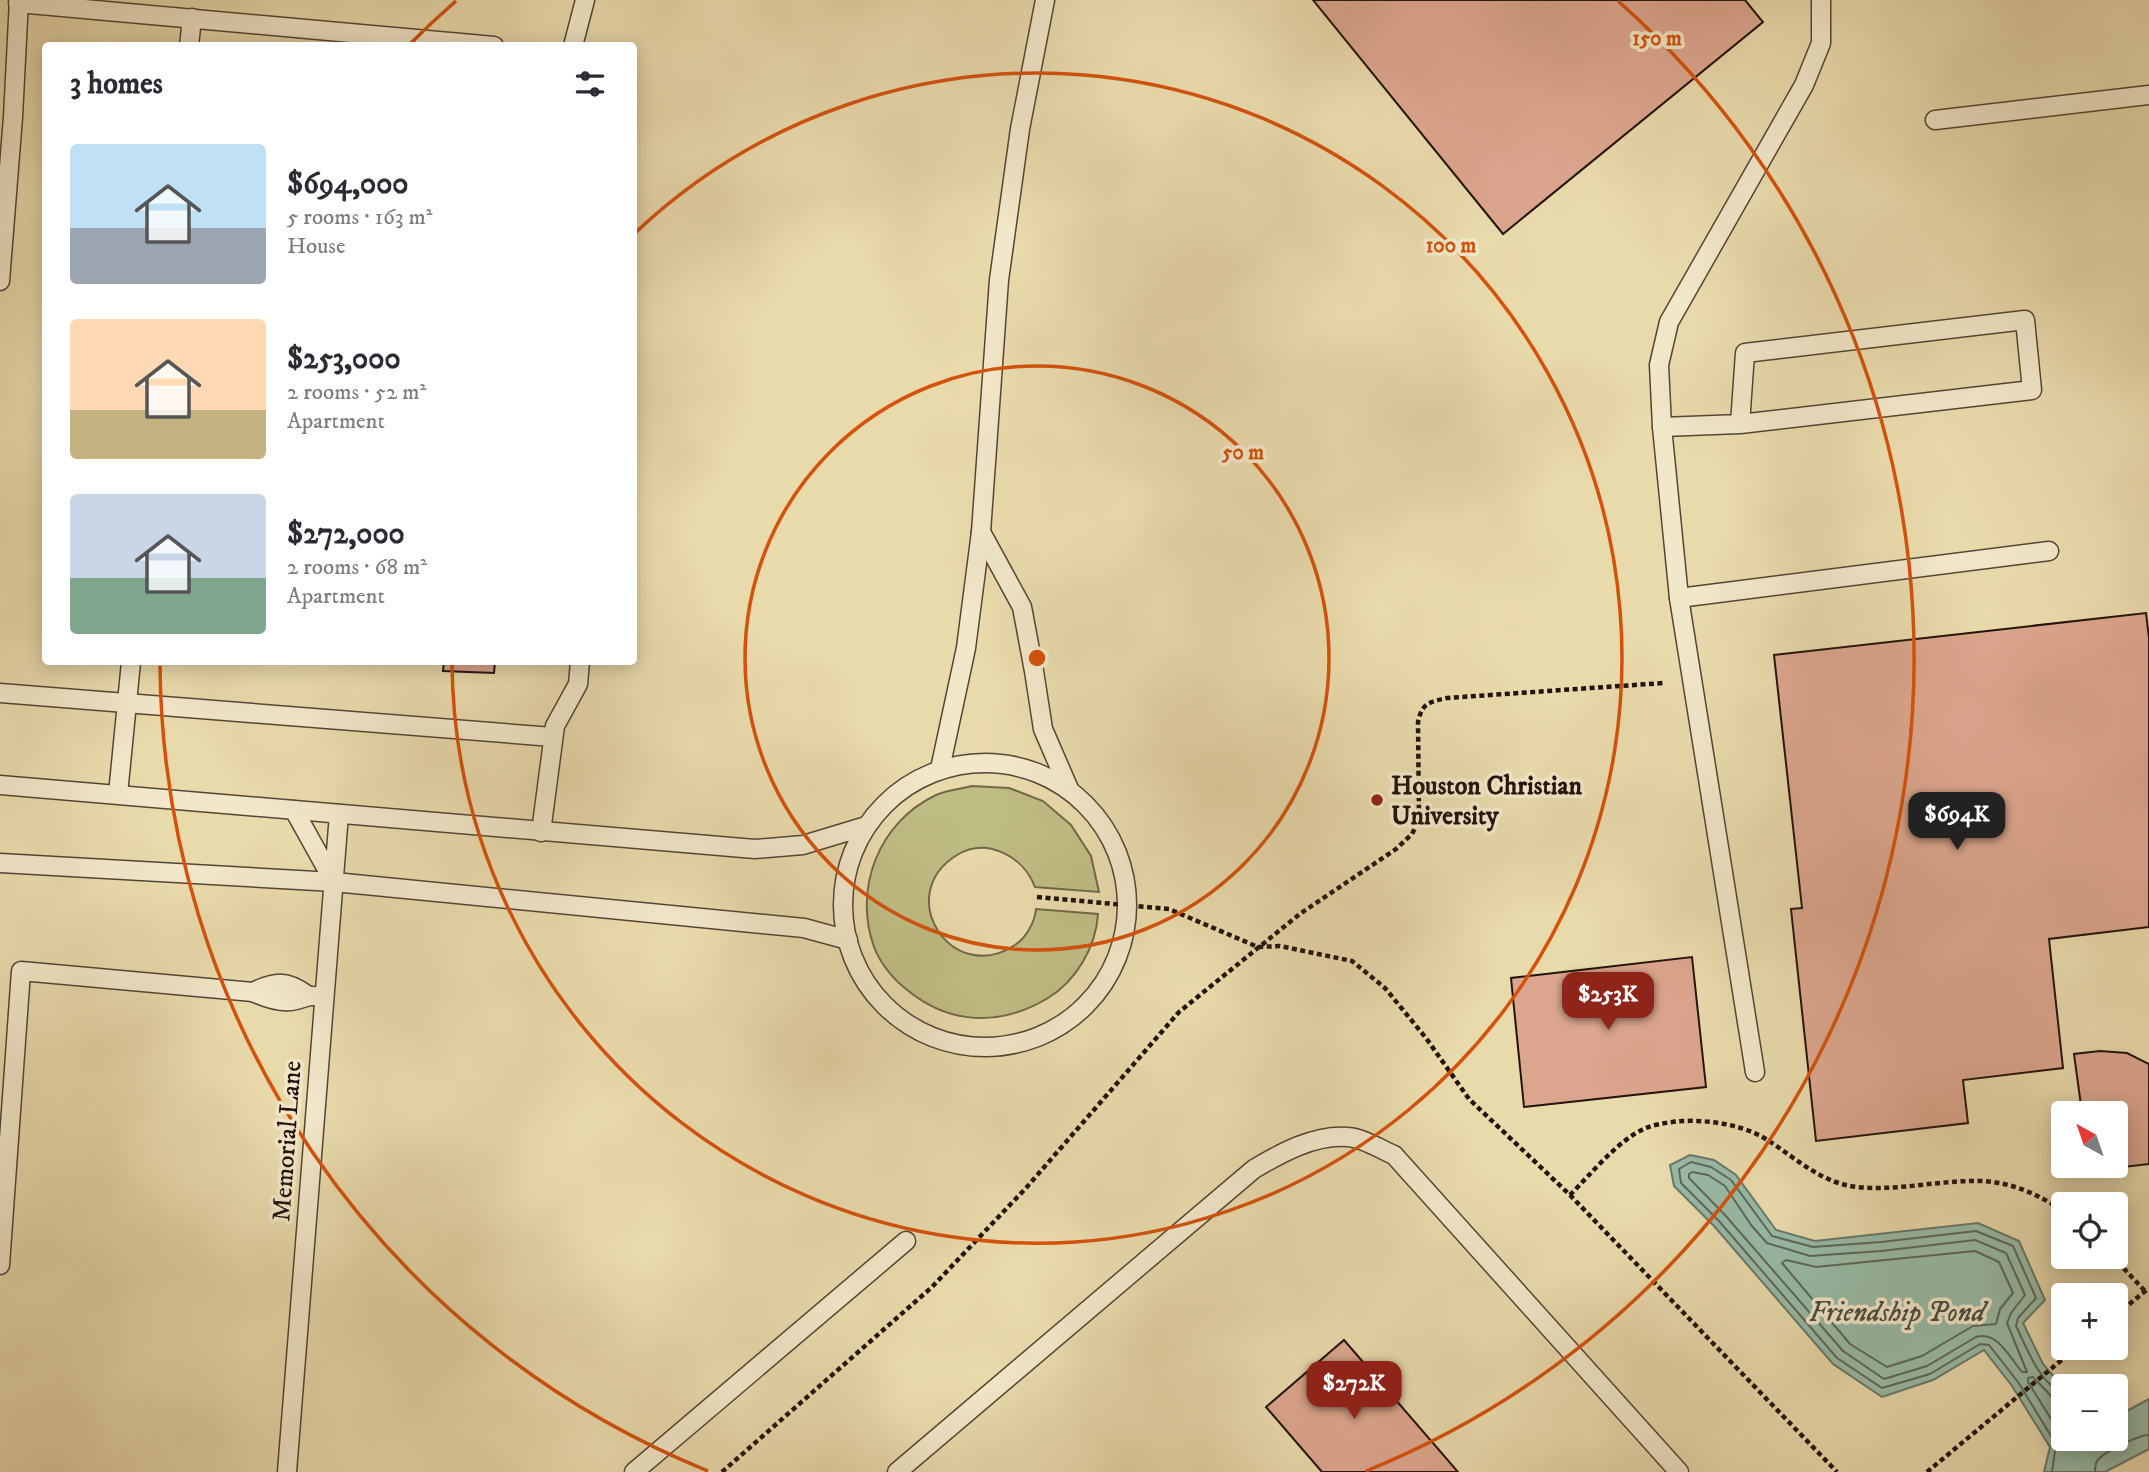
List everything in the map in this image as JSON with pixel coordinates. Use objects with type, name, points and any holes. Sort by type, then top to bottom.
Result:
[{"type":"lane","points":[[574,42],[584,0]]},
{"type":"lane","points":[[940,769],[966,648],[981,533],[999,280],[1020,129],[1045,0]]},
{"type":"lane","points":[[1755,1072],[1679,598],[1662,427],[1659,365],[1669,322],[1804,85],[1821,43],[1821,0]]},
{"type":"lane","points":[[0,281],[18,1],[451,42]]},
{"type":"lane","points":[[189,42],[192,18]]},
{"type":"lane","points":[[1935,120],[2149,95]]},
{"type":"lane","points":[[1662,427],[1740,424],[2032,390],[2025,320],[1745,353],[1740,424]]},
{"type":"lane","points":[[981,533],[1022,607],[1043,729],[1069,789]]},
{"type":"lane","points":[[1679,598],[2049,551]]},
{"type":"lane","points":[[118,794],[131,665]]},
{"type":"lane","points":[[541,832],[555,726],[578,684],[580,665]]},
{"type":"lane","points":[[0,693],[553,737]]},
{"type":"lane","points":[[984,762],[1029,768],[1069,789],[1101,820],[1121,861],[1128,905],[1121,949],[1100,989],[1068,1021],[1024,1043],[974,1048],[926,1036],[885,1008],[856,968],[842,921],[846,871],[866,825],[900,790],[940,769],[984,762]]},
{"type":"lane","points":[[0,785],[755,849],[803,845],[866,825]]},
{"type":"lane","points":[[294,810],[334,882]]},
{"type":"lane","name":"Memorial Lane","points":[[287,1472],[315,996],[334,882],[339,814]]},
{"type":"lane","points":[[0,863],[334,882],[804,928],[848,940]]},
{"type":"lane","points":[[0,1265],[22,971],[253,992],[268,984],[293,985],[315,996]]},
{"type":"lane","points":[[897,1472],[1254,1169],[1283,1152],[1317,1141],[1348,1136],[1394,1155],[1679,1472]]},
{"type":"lane","points":[[634,1472],[906,1241]]},
{"type":"path","points":[[722,1472],[932,1287],[1026,1188],[1179,1012],[1301,913],[1396,849],[1412,834],[1419,820],[1418,722],[1421,710],[1430,702],[1447,698],[1692,681]]},
{"type":"path","points":[[1037,897],[1169,909],[1258,947],[1280,946],[1352,961],[1385,988],[1426,1038],[1469,1099],[1570,1195],[1837,1472]]},
{"type":"path","points":[[1570,1195],[1619,1146],[1645,1128],[1679,1122],[1712,1122],[1745,1128],[1767,1139],[1824,1179],[1857,1187],[1909,1188],[1976,1180],[2010,1185],[2051,1203]]},
{"type":"path","points":[[2125,1269],[2147,1290],[2128,1305]]},
{"type":"path","points":[[1927,1472],[2061,1360]]},
{"type":"shaded area","points":[[972,786],[1009,788],[1043,801],[1071,825],[1091,856],[1099,892],[1035,887],[1022,866],[992,849],[968,850],[957,855],[938,872],[930,892],[930,912],[938,931],[952,946],[970,954],[992,955],[1015,945],[1029,929],[1036,909],[1098,914],[1089,951],[1076,973],[1058,991],[1012,1014],[975,1018],[940,1010],[922,1001],[892,976],[874,947],[868,925],[867,902],[869,880],[876,859],[899,822],[916,807],[940,793]]},
{"type":"water","name":"Friendship Pond","points":[[1690,1155],[1714,1160],[1736,1175],[1776,1230],[1815,1241],[1978,1223],[2019,1241],[2045,1300],[2023,1323],[2043,1364],[2052,1374],[2051,1451],[2128,1451],[2128,1410],[2149,1399],[2149,1449],[2105,1472],[2044,1472],[2050,1447],[2012,1386],[1984,1350],[1933,1380],[1882,1397],[1833,1364],[1714,1226],[1674,1186],[1670,1165]]},
{"type":"building","points":[[1313,0],[1745,0],[1763,22],[1503,234]]},
{"type":"building","points":[[2146,613],[2149,638],[2149,927],[2049,939],[2063,1068],[1963,1080],[1968,1123],[1816,1141],[1791,909],[1802,908],[1774,655]]},
{"type":"building","points":[[444,665],[495,665],[494,673],[443,671]]},
{"type":"building","points":[[1692,957],[1706,1087],[1524,1107],[1511,978]]},
{"type":"building","points":[[2100,1051],[2127,1053],[2149,1064],[2149,1164],[2128,1166],[2128,1101],[2080,1101],[2074,1054]]},
{"type":"building","points":[[1344,1340],[1458,1472],[1322,1472],[1266,1407]]},
{"type":"place","name":"Houston Christian University","points":[[1377,800]]}]
